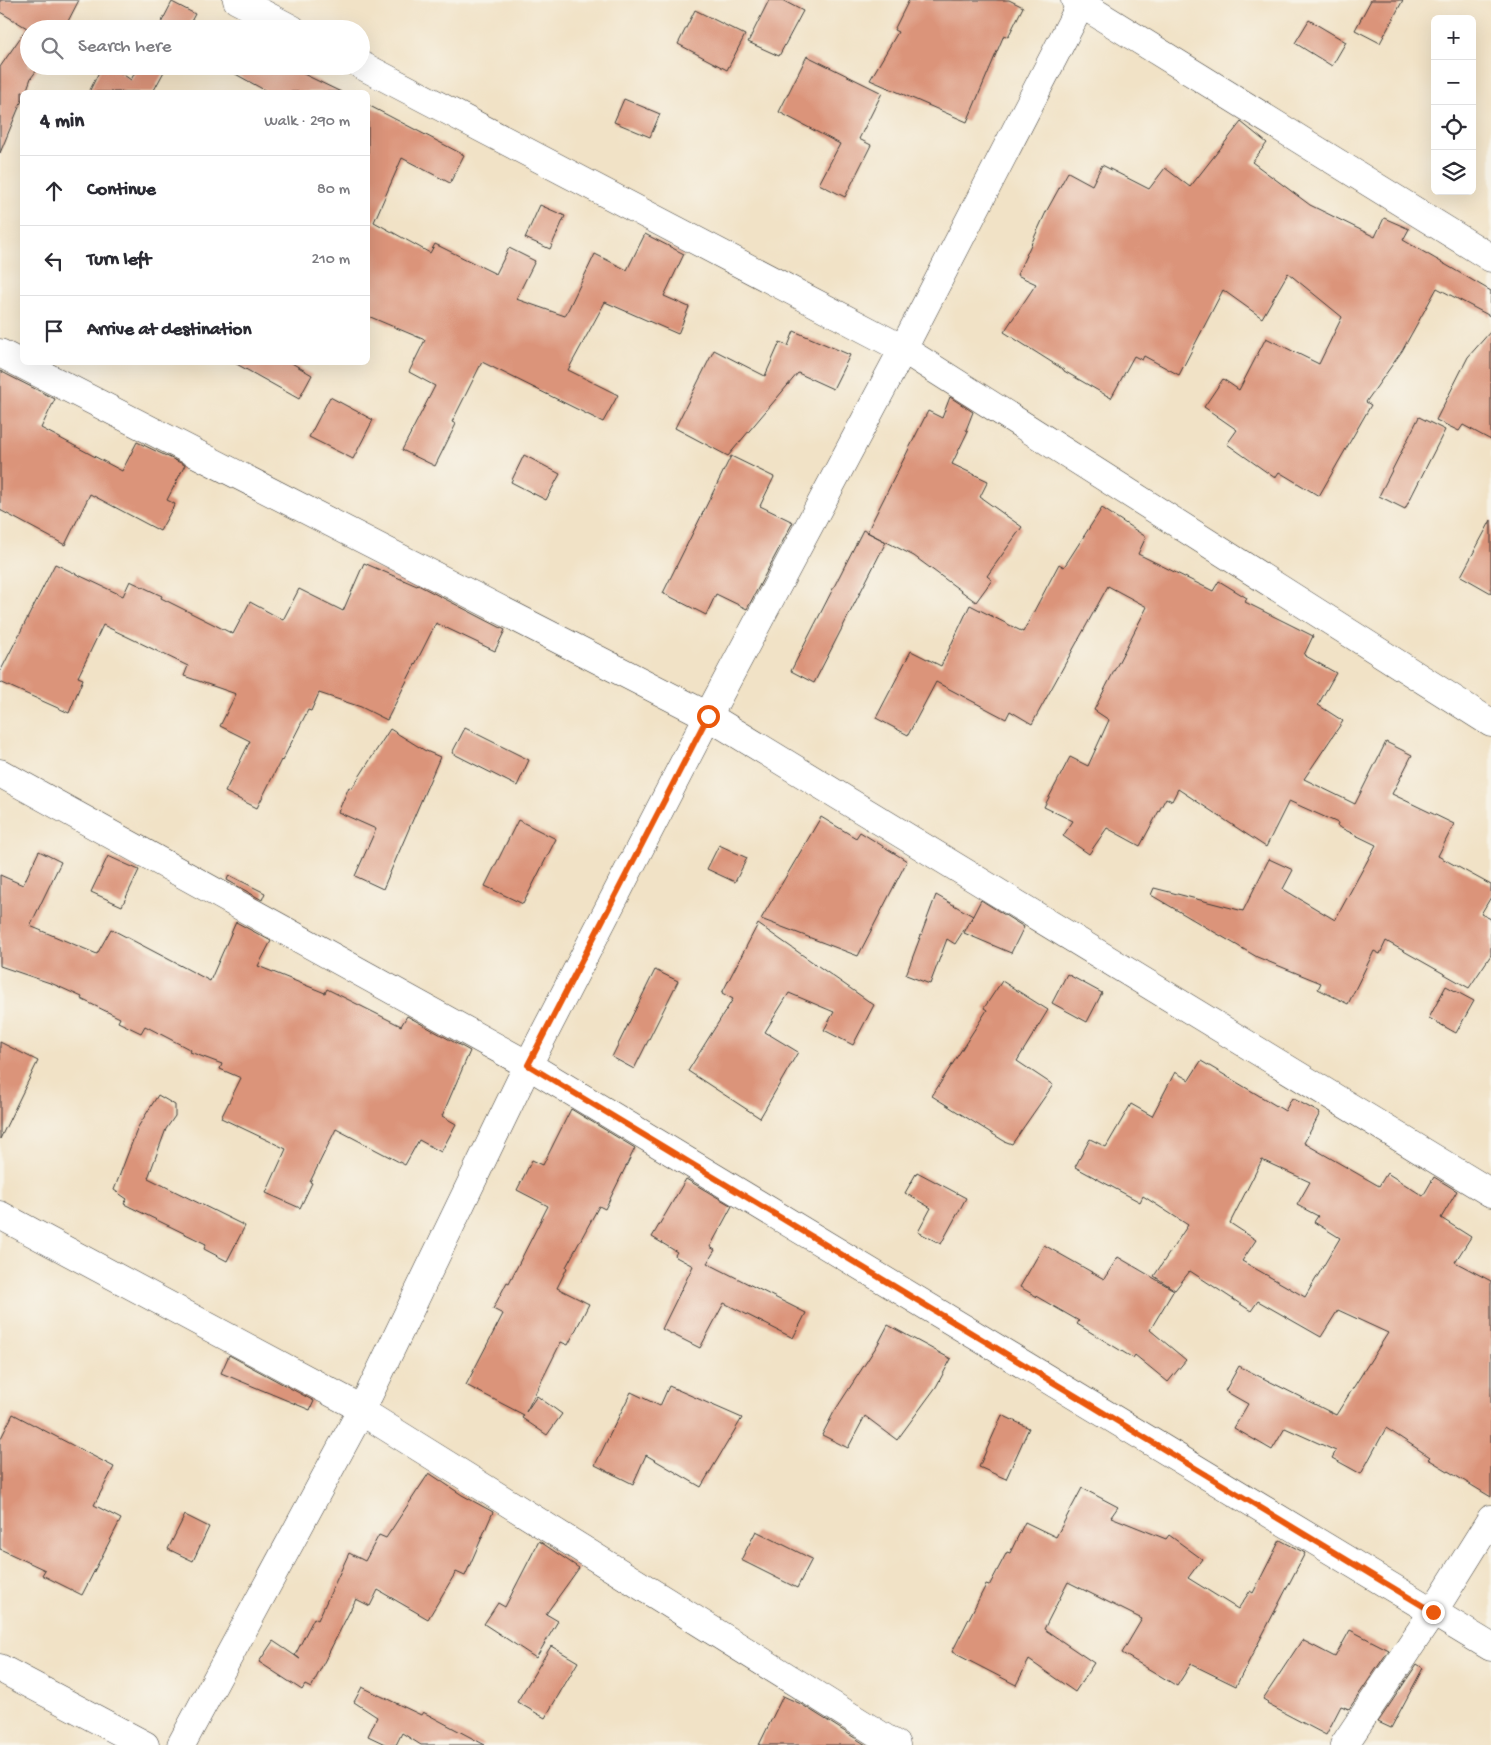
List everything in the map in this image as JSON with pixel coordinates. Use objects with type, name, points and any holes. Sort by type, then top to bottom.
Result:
[{"type":"street","points":[[237,0],[275,20]]},
{"type":"street","points":[[181,1745],[361,1412],[528,1065],[708,716],[903,349],[1080,1],[1491,258]]},
{"type":"street","points":[[370,70],[903,349],[1491,723]]},
{"type":"street","points":[[0,352],[20,362]]},
{"type":"street","points":[[25,365],[708,716],[1491,1193]]},
{"type":"street","points":[[0,773],[528,1065],[1491,1647]]},
{"type":"street","points":[[0,1215],[351,1403],[361,1412],[896,1745]]},
{"type":"street","points":[[1344,1745],[1433,1612],[1491,1519]]},
{"type":"street","points":[[0,1668],[145,1745]]},
{"type":"building","points":[[0,0],[79,0],[69,20],[20,20],[20,24],[0,12]]},
{"type":"building","points":[[769,0],[782,0],[803,11],[779,56],[748,42]]},
{"type":"building","points":[[909,0],[1009,0],[1023,7],[1008,37],[1004,35],[967,122],[870,80],[898,32],[894,30]]},
{"type":"building","points":[[1371,0],[1403,0],[1380,43],[1355,30]]},
{"type":"building","points":[[172,2],[195,14],[192,20],[163,20]]},
{"type":"building","points":[[695,10],[745,35],[727,70],[678,44]]},
{"type":"building","points":[[1309,20],[1346,42],[1332,66],[1295,43]]},
{"type":"building","points":[[20,38],[20,75],[33,75],[27,90],[20,90],[20,105],[0,153],[0,67]]},
{"type":"building","points":[[807,56],[882,93],[859,139],[871,145],[845,197],[819,184],[840,144],[779,112]]},
{"type":"building","points":[[98,75],[124,75],[131,80],[134,75],[162,75],[154,90],[90,90]]},
{"type":"building","points":[[237,75],[306,75],[337,90],[264,90]]},
{"type":"building","points":[[624,99],[660,114],[650,137],[614,122]]},
{"type":"building","points":[[370,106],[464,155],[450,183],[402,158],[374,222],[430,253],[435,244],[496,274],[509,248],[535,261],[516,299],[565,316],[595,254],[627,270],[645,234],[684,254],[664,296],[689,307],[678,334],[605,302],[568,370],[618,395],[603,422],[482,362],[452,422],[456,424],[435,466],[402,450],[435,386],[409,372],[425,340],[370,317]]},
{"type":"building","points":[[1241,122],[1267,143],[1252,162],[1310,205],[1375,237],[1384,218],[1409,229],[1403,240],[1491,291],[1490,316],[1437,288],[1402,351],[1366,402],[1371,405],[1319,496],[1279,472],[1275,478],[1227,444],[1237,430],[1204,407],[1223,379],[1239,390],[1266,338],[1319,364],[1342,317],[1288,273],[1262,318],[1223,290],[1179,375],[1144,356],[1142,360],[1134,356],[1111,398],[1064,371],[1004,332],[1036,284],[1017,275],[1046,212],[1068,172],[1092,185],[1102,165],[1149,189],[1165,168],[1190,187]]},
{"type":"building","points":[[540,205],[565,216],[550,249],[525,238]]},
{"type":"building","points":[[794,331],[850,355],[833,389],[798,373],[728,456],[675,428],[714,350],[765,376],[780,342],[788,346]]},
{"type":"building","points":[[1491,331],[1491,440],[1463,425],[1459,431],[1436,420],[1468,357]]},
{"type":"building","points":[[238,365],[295,365],[312,375],[299,399]]},
{"type":"building","points":[[0,371],[55,399],[41,428],[122,471],[137,442],[185,465],[167,500],[175,504],[160,531],[90,494],[65,545],[0,510]]},
{"type":"building","points":[[330,397],[373,420],[353,459],[309,437]]},
{"type":"building","points":[[950,397],[973,412],[966,430],[968,431],[952,464],[988,481],[980,497],[1022,527],[987,576],[992,580],[976,602],[914,556],[867,532],[928,411],[942,418]]},
{"type":"building","points":[[1419,417],[1445,430],[1405,509],[1379,496]]},
{"type":"building","points":[[524,455],[560,474],[546,500],[511,482]]},
{"type":"building","points":[[731,456],[774,477],[760,506],[793,522],[747,609],[716,594],[706,615],[663,593]]},
{"type":"building","points":[[1102,508],[1146,537],[1138,554],[1213,591],[1219,581],[1247,598],[1245,602],[1313,636],[1304,655],[1336,673],[1318,705],[1343,721],[1304,779],[1355,804],[1386,742],[1412,755],[1392,794],[1454,824],[1438,856],[1491,885],[1491,897],[1481,914],[1491,919],[1491,955],[1469,988],[1386,941],[1380,954],[1374,951],[1348,1004],[1318,989],[1321,983],[1257,957],[1151,895],[1154,888],[1243,911],[1269,859],[1293,870],[1283,889],[1335,920],[1376,845],[1337,826],[1338,823],[1289,801],[1266,847],[1178,789],[1172,801],[1166,798],[1140,846],[1107,828],[1089,854],[1063,836],[1073,821],[1044,807],[1070,757],[1088,766],[1109,720],[1094,710],[1147,607],[1108,586],[1032,724],[1010,711],[1006,719],[936,682],[908,735],[876,718],[911,651],[941,666],[970,605],[1023,632],[1059,564],[1064,567]]},
{"type":"building","points":[[1491,520],[1491,593],[1461,576]]},
{"type":"building","points":[[863,530],[886,542],[814,683],[791,671]]},
{"type":"building","points":[[364,563],[418,585],[505,630],[495,651],[436,623],[387,720],[361,707],[319,693],[311,711],[308,710],[281,760],[257,808],[225,792],[250,741],[220,726],[236,694],[184,676],[188,666],[103,625],[78,677],[83,679],[69,713],[0,682],[0,672],[55,564],[123,596],[130,581],[233,634],[250,602],[283,620],[299,589],[343,611]]},
{"type":"building","points":[[465,728],[529,760],[517,786],[452,753]]},
{"type":"building","points":[[390,729],[424,750],[440,757],[383,889],[355,876],[376,829],[338,812],[349,787],[352,788]]},
{"type":"building","points":[[821,817],[856,838],[860,832],[907,861],[858,956],[761,919]]},
{"type":"building","points":[[518,820],[556,839],[523,904],[485,886]]},
{"type":"building","points":[[719,845],[747,858],[735,882],[707,869]]},
{"type":"building","points":[[39,851],[61,862],[30,926],[97,954],[111,929],[210,981],[236,922],[271,941],[258,966],[325,993],[327,989],[401,1026],[407,1016],[470,1051],[442,1116],[456,1124],[441,1152],[419,1140],[405,1165],[336,1129],[310,1182],[312,1183],[300,1208],[266,1193],[286,1149],[221,1118],[241,1078],[220,1069],[222,1064],[190,1052],[191,1050],[145,1026],[141,1033],[118,1022],[120,1018],[81,999],[82,997],[53,984],[0,966],[0,875],[23,885]]},
{"type":"building","points":[[108,856],[139,870],[122,906],[91,892]]},
{"type":"building","points":[[229,875],[265,893],[262,900],[227,880]]},
{"type":"building","points":[[936,895],[973,916],[955,944],[947,939],[930,984],[906,975]]},
{"type":"building","points":[[981,900],[1024,927],[1011,953],[964,933]]},
{"type":"building","points":[[758,924],[874,1005],[853,1045],[824,1030],[834,1012],[789,993],[765,1032],[798,1052],[760,1118],[688,1071],[733,999],[722,993]]},
{"type":"building","points":[[655,970],[678,981],[634,1069],[612,1057]]},
{"type":"building","points":[[1067,974],[1102,993],[1087,1022],[1052,1003]]},
{"type":"building","points":[[1002,981],[1048,1010],[1017,1061],[1053,1085],[1012,1144],[1004,1141],[932,1096],[987,1010],[984,1008]]},
{"type":"building","points":[[1446,986],[1474,1001],[1456,1033],[1429,1018]]},
{"type":"building","points":[[0,1042],[38,1061],[0,1139]]},
{"type":"building","points":[[1201,1061],[1285,1111],[1292,1098],[1320,1113],[1304,1143],[1379,1186],[1387,1173],[1423,1196],[1434,1177],[1457,1191],[1441,1218],[1471,1237],[1455,1262],[1491,1281],[1491,1497],[1428,1459],[1430,1457],[1386,1428],[1361,1474],[1332,1458],[1336,1451],[1285,1428],[1272,1450],[1234,1428],[1248,1404],[1225,1391],[1239,1366],[1336,1415],[1388,1333],[1338,1310],[1321,1337],[1258,1301],[1251,1311],[1190,1271],[1175,1290],[1154,1276],[1188,1225],[1143,1196],[1140,1202],[1075,1167],[1090,1139],[1106,1147],[1131,1104],[1152,1116],[1175,1072],[1189,1080]],"holes":[[[1262,1160],[1310,1182],[1297,1205],[1318,1216],[1314,1222],[1340,1238],[1305,1297],[1242,1261],[1256,1240],[1230,1223]]]},
{"type":"building","points":[[158,1095],[175,1105],[175,1116],[166,1129],[148,1178],[245,1226],[227,1261],[204,1249],[206,1244],[124,1204],[127,1199],[114,1190],[138,1127]]},
{"type":"building","points":[[571,1109],[635,1148],[605,1209],[599,1206],[566,1267],[557,1288],[589,1304],[568,1345],[561,1342],[526,1412],[537,1396],[562,1414],[547,1435],[522,1418],[524,1415],[466,1385],[503,1314],[493,1309],[507,1282],[509,1283],[548,1206],[517,1190],[532,1160],[543,1165]]},
{"type":"building","points":[[917,1172],[966,1198],[941,1244],[918,1232],[931,1208],[905,1193]]},
{"type":"building","points":[[686,1179],[732,1206],[710,1247],[715,1250],[707,1263],[806,1313],[793,1338],[724,1303],[700,1348],[662,1329],[693,1266],[676,1257],[677,1252],[652,1237]]},
{"type":"building","points":[[1044,1245],[1104,1279],[1118,1257],[1174,1290],[1150,1330],[1186,1360],[1168,1382],[1135,1355],[1133,1358],[1077,1324],[1079,1321],[1020,1287]]},
{"type":"building","points":[[888,1325],[951,1359],[936,1387],[897,1440],[865,1416],[848,1448],[822,1435],[834,1412],[878,1344]]},
{"type":"building","points":[[229,1355],[314,1401],[310,1410],[221,1373]]},
{"type":"building","points":[[669,1386],[742,1418],[701,1487],[646,1455],[633,1484],[595,1465],[631,1392],[660,1406]]},
{"type":"building","points":[[13,1414],[114,1467],[94,1505],[121,1519],[82,1595],[42,1575],[45,1570],[0,1549],[0,1440]]},
{"type":"building","points":[[1002,1415],[1029,1428],[1006,1479],[979,1467]]},
{"type":"building","points":[[429,1473],[462,1495],[493,1512],[465,1576],[456,1572],[428,1619],[378,1590],[370,1606],[356,1599],[311,1688],[305,1685],[302,1690],[259,1662],[273,1641],[300,1659],[295,1655],[314,1618],[318,1620],[349,1553],[365,1561],[379,1535],[386,1538]]},
{"type":"building","points":[[1082,1488],[1118,1507],[1111,1517],[1166,1539],[1169,1535],[1202,1559],[1188,1578],[1238,1609],[1250,1591],[1253,1593],[1280,1540],[1305,1553],[1236,1686],[1191,1664],[1177,1686],[1122,1653],[1142,1619],[1068,1582],[1044,1629],[1094,1663],[1075,1692],[1029,1660],[1016,1685],[952,1652],[986,1585],[989,1586],[1007,1552],[1010,1553],[1025,1522],[1056,1537]]},
{"type":"building","points":[[185,1515],[209,1527],[193,1561],[168,1549]]},
{"type":"building","points":[[756,1531],[812,1559],[797,1588],[741,1560]]},
{"type":"building","points":[[539,1541],[579,1568],[546,1614],[558,1621],[536,1658],[484,1624],[498,1603],[505,1607]]},
{"type":"building","points":[[1350,1630],[1389,1650],[1349,1709],[1341,1706],[1326,1735],[1267,1704],[1268,1702],[1263,1699],[1302,1640],[1335,1657]]},
{"type":"building","points":[[551,1646],[578,1662],[545,1718],[517,1702]]},
{"type":"building","points":[[1417,1664],[1423,1668],[1391,1728],[1378,1722]]},
{"type":"building","points":[[362,1687],[421,1715],[423,1712],[485,1745],[421,1745],[402,1733],[396,1745],[387,1745],[368,1736],[377,1717],[354,1702]]},
{"type":"building","points":[[783,1696],[801,1704],[866,1745],[759,1745]]},
{"type":"route","points":[[708,716],[528,1065],[1433,1612]]}]
